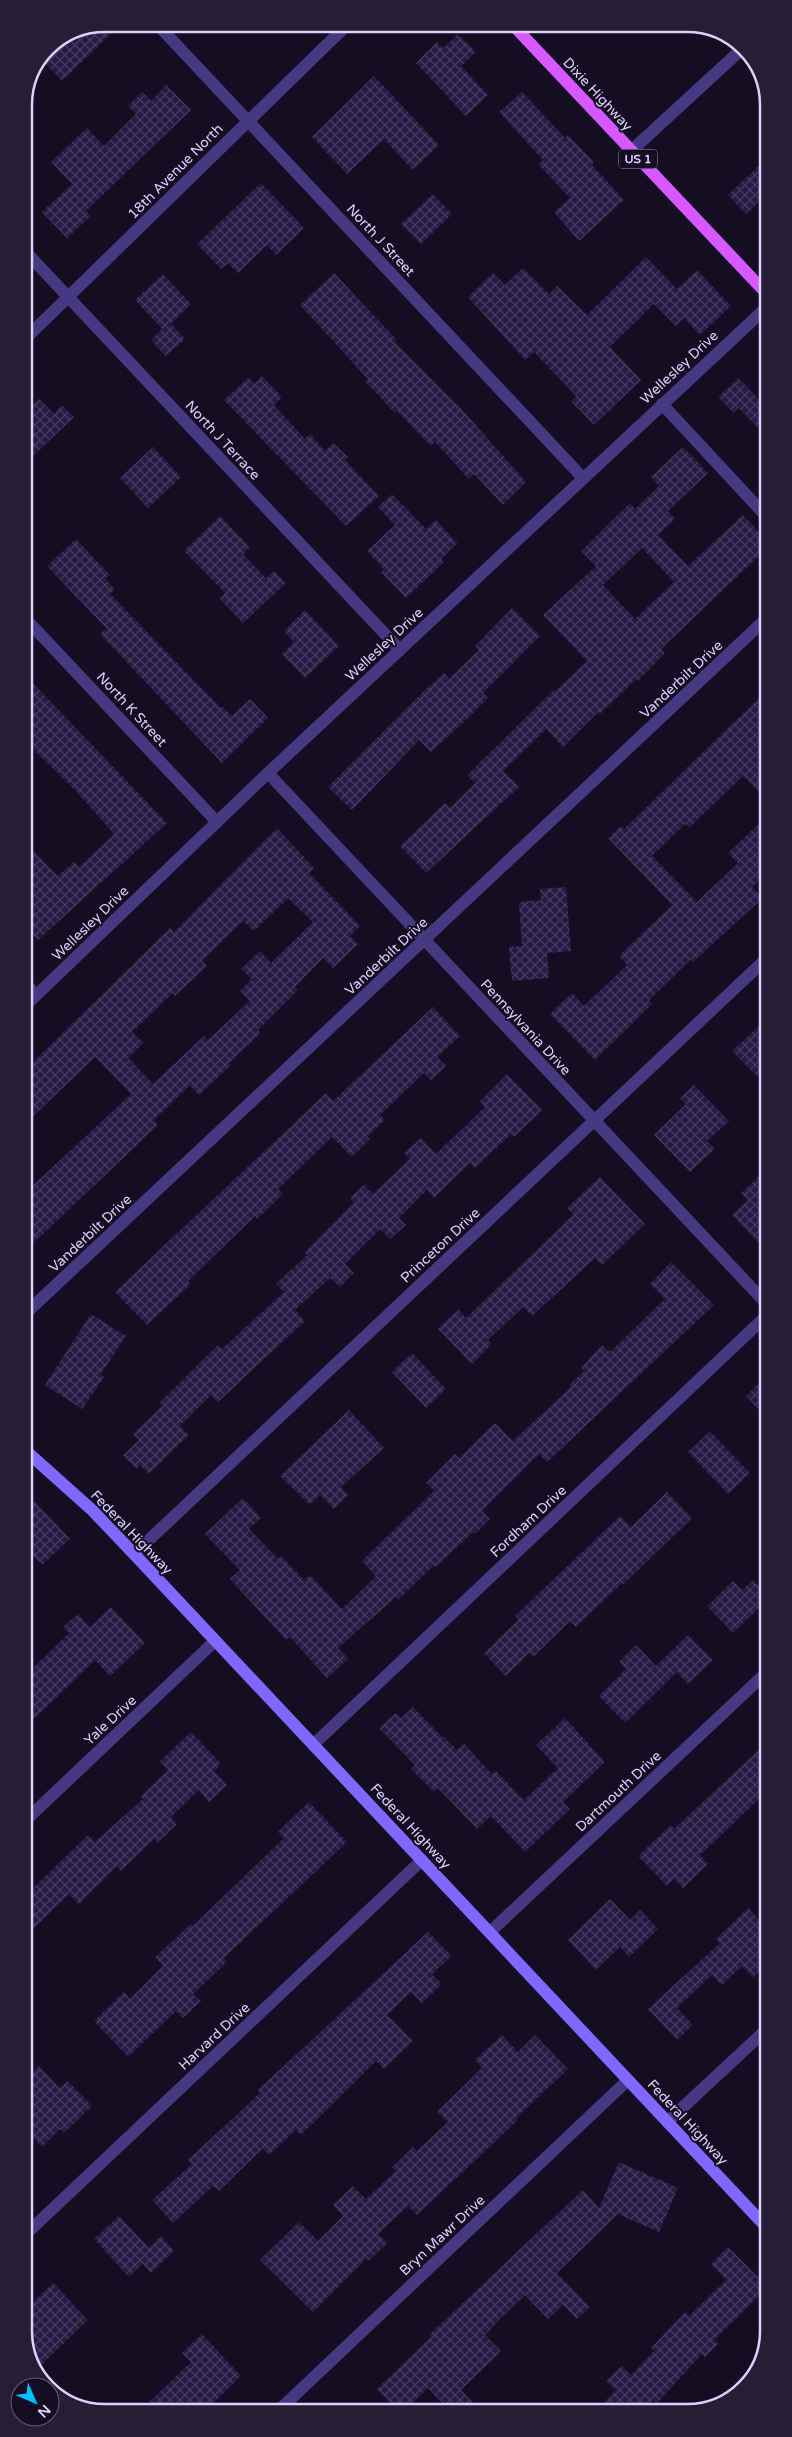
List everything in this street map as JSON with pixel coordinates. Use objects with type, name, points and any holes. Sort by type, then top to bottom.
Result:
[{"type":"main road","name":"Dixie Highway","points":[[520,33],[760,287]]},
{"type":"main road","name":"Federal Highway","points":[[32,1456],[85,1504],[134,1554],[760,2221]]},
{"type":"street","name":"North J Street","points":[[165,32],[583,478]]},
{"type":"street","name":"18th Avenue North","points":[[32,333],[339,32]]},
{"type":"street","points":[[631,151],[737,53]]},
{"type":"street","name":"North J Terrace","points":[[32,259],[400,650]]},
{"type":"street","name":"Wellesley Drive","points":[[32,999],[268,773],[760,314]]},
{"type":"street","points":[[662,404],[760,510]]},
{"type":"street","name":"North K Street","points":[[32,625],[217,822]]},
{"type":"street","name":"Vanderbilt Drive","points":[[32,1307],[760,625]]},
{"type":"street","name":"Pennsylvania Drive","points":[[268,773],[760,1294]]},
{"type":"street","name":"Princeton Drive","points":[[134,1554],[760,965]]},
{"type":"street","points":[[32,991],[36,995]]},
{"type":"street","name":"Fordham Drive","points":[[313,1745],[760,1325]]},
{"type":"street","name":"Yale Drive","points":[[32,1814],[215,1641]]},
{"type":"street","name":"Dartmouth Drive","points":[[490,1932],[760,1679]]},
{"type":"street","name":"Harvard Drive","points":[[32,2228],[422,1860]]},
{"type":"street","points":[[667,2122],[760,2035]]},
{"type":"street","name":"Bryn Mawr Drive","points":[[285,2404],[628,2080]]},
{"type":"building","points":[[113,32],[62,81],[46,64],[54,54],[77,38],[91,34]]},
{"type":"building","points":[[458,34],[476,52],[461,66],[488,95],[466,116],[416,63],[437,42],[443,48]]},
{"type":"building","points":[[374,76],[439,145],[413,170],[384,139],[347,174],[312,137]]},
{"type":"building","points":[[166,85],[191,110],[86,211],[91,216],[67,238],[42,212],[72,184],[51,162],[87,128],[104,146],[136,114],[128,106],[142,92],[151,101]]},
{"type":"building","points":[[522,92],[565,138],[568,135],[594,162],[592,165],[624,200],[579,241],[554,212],[570,198],[538,164],[543,160],[499,112]]},
{"type":"building","points":[[760,165],[760,200],[746,214],[728,195]]},
{"type":"building","points":[[261,183],[304,228],[276,255],[267,245],[238,273],[228,263],[221,269],[197,244]]},
{"type":"building","points":[[433,194],[452,214],[421,244],[401,224]]},
{"type":"building","points":[[646,257],[677,289],[697,270],[731,306],[700,335],[684,318],[676,326],[654,304],[610,347],[641,380],[594,425],[571,401],[576,396],[534,352],[525,360],[468,297],[493,273],[505,285],[523,268],[549,294],[557,286],[587,315]]},
{"type":"building","points":[[334,273],[397,340],[395,342],[465,413],[526,482],[503,505],[474,474],[469,479],[435,442],[431,446],[397,411],[395,413],[365,381],[368,379],[300,305]]},
{"type":"building","points":[[163,274],[191,304],[171,324],[185,339],[166,356],[151,340],[162,329],[135,300]]},
{"type":"building","points":[[262,376],[282,397],[274,405],[305,439],[310,434],[325,451],[333,443],[348,457],[345,460],[379,496],[346,526],[224,400],[248,378],[254,384]]},
{"type":"building","points":[[738,378],[760,401],[760,430],[739,408],[734,413],[718,397]]},
{"type":"building","points":[[39,399],[54,414],[62,405],[74,417],[32,457],[33,434],[32,406]]},
{"type":"building","points":[[153,447],[181,477],[148,508],[120,478]]},
{"type":"building","points":[[683,447],[708,473],[668,511],[675,519],[658,535],[688,566],[743,515],[760,533],[760,555],[661,649],[665,653],[638,681],[636,679],[600,714],[598,712],[563,747],[546,729],[503,771],[519,787],[426,873],[400,846],[445,803],[450,808],[475,783],[467,775],[554,690],[587,661],[543,615],[596,566],[581,551],[630,503],[635,509],[659,486],[651,477]],"holes":[[[642,548],[674,582],[635,619],[603,585]]]},
{"type":"building","points":[[392,494],[426,529],[436,520],[457,543],[441,559],[444,562],[406,598],[381,572],[384,569],[367,551],[395,525],[378,507]]},
{"type":"building","points":[[220,516],[250,547],[243,554],[266,578],[274,571],[286,583],[243,623],[220,599],[225,593],[184,551]]},
{"type":"building","points":[[76,539],[110,575],[105,578],[115,590],[110,594],[221,708],[223,707],[232,716],[250,699],[268,718],[222,763],[100,634],[106,628],[47,566]]},
{"type":"building","points":[[512,608],[540,636],[483,693],[488,698],[466,720],[431,752],[419,740],[352,810],[328,787],[426,689],[444,673],[449,679],[479,650],[475,646]]},
{"type":"building","points":[[305,610],[339,646],[305,678],[282,654],[294,642],[284,631]]},
{"type":"building","points":[[32,682],[167,823],[38,940],[32,933],[32,852],[58,876],[74,862],[79,867],[114,834],[76,791],[32,748]]},
{"type":"building","points":[[760,697],[760,793],[743,776],[689,828],[685,824],[652,856],[697,902],[738,863],[728,853],[760,823],[760,880],[752,887],[760,895],[760,901],[693,962],[691,959],[649,1000],[652,1004],[595,1060],[550,1014],[572,993],[584,1006],[627,965],[619,956],[672,905],[608,838],[621,826],[624,829]]},
{"type":"building","points":[[277,828],[314,868],[309,873],[360,926],[350,936],[358,944],[333,968],[323,958],[295,987],[298,990],[258,1030],[261,1033],[229,1063],[231,1065],[199,1095],[190,1085],[154,1120],[158,1125],[32,1244],[32,1186],[131,1094],[95,1057],[32,1117],[32,1063],[170,928],[174,932]],"holes":[[[288,898],[313,922],[271,963],[260,951],[241,969],[252,979],[240,991],[250,1001],[208,1040],[204,1036],[153,1084],[128,1058],[143,1043],[132,1032],[173,993],[175,996],[207,966],[202,961],[243,921],[254,931]]]},
{"type":"building","points":[[566,887],[571,951],[547,953],[549,978],[512,981],[509,947],[522,946],[519,902],[541,900],[540,889]]},
{"type":"building","points":[[433,1007],[460,1036],[437,1057],[446,1066],[431,1080],[424,1073],[380,1115],[385,1120],[367,1137],[370,1139],[352,1157],[332,1137],[278,1189],[283,1194],[257,1219],[255,1216],[188,1281],[191,1284],[147,1325],[115,1292],[326,1093],[333,1101]]},
{"type":"building","points":[[760,1025],[760,1079],[732,1051]]},
{"type":"building","points":[[507,1074],[542,1110],[514,1137],[511,1134],[475,1168],[470,1163],[434,1198],[427,1190],[399,1218],[406,1225],[390,1239],[380,1229],[345,1264],[354,1273],[340,1287],[330,1278],[295,1310],[305,1321],[218,1402],[211,1395],[180,1426],[189,1435],[149,1474],[140,1465],[137,1469],[123,1455],[139,1440],[133,1434],[162,1406],[159,1403],[218,1345],[222,1349],[284,1292],[276,1284],[307,1255],[305,1252],[354,1202],[350,1198],[364,1185],[373,1194],[410,1159],[404,1153],[421,1138],[436,1154],[485,1107],[480,1101]]},
{"type":"building","points":[[694,1085],[729,1121],[707,1141],[715,1149],[690,1172],[654,1135],[686,1104],[680,1098]]},
{"type":"building","points":[[760,1175],[760,1245],[732,1215],[748,1200],[741,1193]]},
{"type":"building","points":[[600,1177],[645,1224],[602,1265],[595,1258],[532,1316],[523,1307],[488,1340],[492,1344],[472,1364],[438,1329],[458,1309],[466,1318],[574,1214],[567,1208]]},
{"type":"building","points":[[671,1262],[714,1305],[547,1462],[539,1454],[482,1511],[490,1519],[475,1534],[473,1532],[436,1567],[434,1565],[399,1599],[396,1597],[338,1648],[348,1659],[327,1678],[290,1637],[286,1640],[230,1579],[240,1570],[205,1534],[243,1498],[261,1518],[249,1529],[278,1559],[281,1556],[304,1580],[310,1575],[342,1609],[376,1576],[362,1561],[434,1491],[426,1483],[455,1454],[459,1458],[495,1423],[513,1441],[571,1387],[569,1385],[584,1371],[581,1368],[602,1345],[610,1352],[665,1299],[650,1284]]},
{"type":"building","points":[[91,1314],[126,1336],[100,1375],[104,1377],[82,1409],[45,1385]]},
{"type":"building","points":[[412,1353],[446,1389],[426,1408],[392,1372]]},
{"type":"building","points":[[760,1382],[760,1411],[746,1396]]},
{"type":"building","points":[[349,1410],[384,1448],[341,1487],[348,1495],[334,1509],[320,1495],[310,1505],[280,1476]]},
{"type":"building","points":[[710,1431],[750,1473],[728,1494],[688,1452]]},
{"type":"building","points":[[667,1492],[692,1518],[624,1584],[622,1583],[576,1627],[570,1621],[533,1657],[529,1653],[506,1676],[484,1653],[519,1619],[515,1616],[620,1516],[631,1527]]},
{"type":"building","points":[[32,1498],[70,1539],[42,1565],[32,1554]]},
{"type":"building","points":[[753,1580],[760,1588],[760,1607],[733,1633],[707,1606],[733,1581],[742,1590]]},
{"type":"building","points":[[111,1607],[145,1643],[110,1676],[95,1660],[32,1721],[32,1669],[69,1633],[63,1627],[78,1614],[90,1627]]},
{"type":"building","points":[[688,1635],[713,1660],[688,1684],[677,1672],[625,1723],[599,1696],[626,1669],[619,1662],[636,1645],[656,1666]]},
{"type":"building","points":[[413,1707],[457,1750],[464,1744],[492,1774],[496,1771],[524,1800],[558,1768],[536,1745],[565,1718],[605,1762],[563,1802],[570,1809],[525,1852],[491,1816],[477,1829],[438,1788],[434,1792],[411,1769],[415,1765],[379,1728],[396,1713],[401,1718]]},
{"type":"building","points":[[191,1732],[221,1764],[214,1771],[227,1785],[209,1802],[199,1790],[171,1817],[177,1824],[157,1843],[154,1839],[121,1871],[117,1866],[79,1904],[69,1894],[32,1930],[32,1889],[88,1835],[95,1842],[143,1799],[140,1797],[168,1770],[160,1761]]},
{"type":"building","points":[[760,1748],[760,1802],[758,1800],[700,1855],[708,1864],[683,1888],[674,1879],[667,1886],[638,1856],[671,1825],[674,1829]]},
{"type":"building","points":[[309,1802],[347,1842],[224,1958],[227,1962],[193,1994],[201,2001],[183,2018],[176,2011],[128,2057],[94,2021],[124,1992],[130,1999],[163,1966],[155,1957],[191,1924],[193,1926],[284,1838],[278,1832]]},
{"type":"building","points":[[610,1899],[630,1920],[640,1910],[658,1929],[629,1957],[620,1947],[596,1970],[568,1940]]},
{"type":"building","points":[[748,1908],[758,1919],[760,1917],[760,1970],[753,1977],[742,1966],[722,1985],[712,1975],[677,2008],[693,2025],[677,2040],[648,2009],[720,1943],[716,1939]]},
{"type":"building","points":[[428,1932],[452,1956],[432,1974],[442,1984],[422,2003],[411,1992],[387,2015],[413,2041],[384,2069],[376,2061],[301,2135],[296,2130],[269,2155],[263,2148],[219,2191],[213,2186],[173,2223],[152,2200],[192,2164],[188,2160],[260,2093],[258,2090]]},
{"type":"building","points":[[502,2035],[518,2052],[535,2035],[568,2069],[516,2118],[518,2120],[417,2215],[408,2206],[378,2234],[387,2243],[368,2261],[366,2259],[313,2312],[260,2260],[299,2222],[318,2241],[343,2216],[333,2205],[353,2186],[366,2199],[396,2171],[392,2168],[413,2147],[417,2151],[448,2122],[437,2112],[482,2068],[475,2060]]},
{"type":"building","points":[[39,2066],[60,2088],[68,2081],[92,2106],[64,2133],[60,2129],[42,2147],[35,2139],[32,2142],[32,2072]]},
{"type":"building","points":[[619,2162],[678,2188],[659,2232],[618,2214],[557,2273],[590,2307],[577,2319],[563,2305],[548,2319],[525,2295],[499,2320],[485,2335],[501,2351],[461,2390],[474,2404],[443,2404],[428,2388],[411,2404],[391,2404],[377,2389],[431,2337],[429,2335],[583,2190],[599,2208]]},
{"type":"building","points":[[119,2216],[149,2248],[161,2236],[174,2251],[151,2273],[143,2264],[129,2277],[94,2239]]},
{"type":"building","points":[[728,2247],[760,2279],[760,2295],[714,2340],[718,2344],[705,2357],[702,2354],[657,2403],[653,2400],[649,2404],[602,2404],[616,2390],[606,2381],[621,2366],[631,2375],[654,2351],[651,2348],[685,2312],[689,2316],[726,2280],[711,2264]]},
{"type":"building","points":[[53,2283],[88,2320],[41,2365],[33,2341],[32,2303]]},
{"type":"building","points":[[202,2334],[241,2376],[212,2404],[147,2404],[191,2362],[182,2353]]}]
